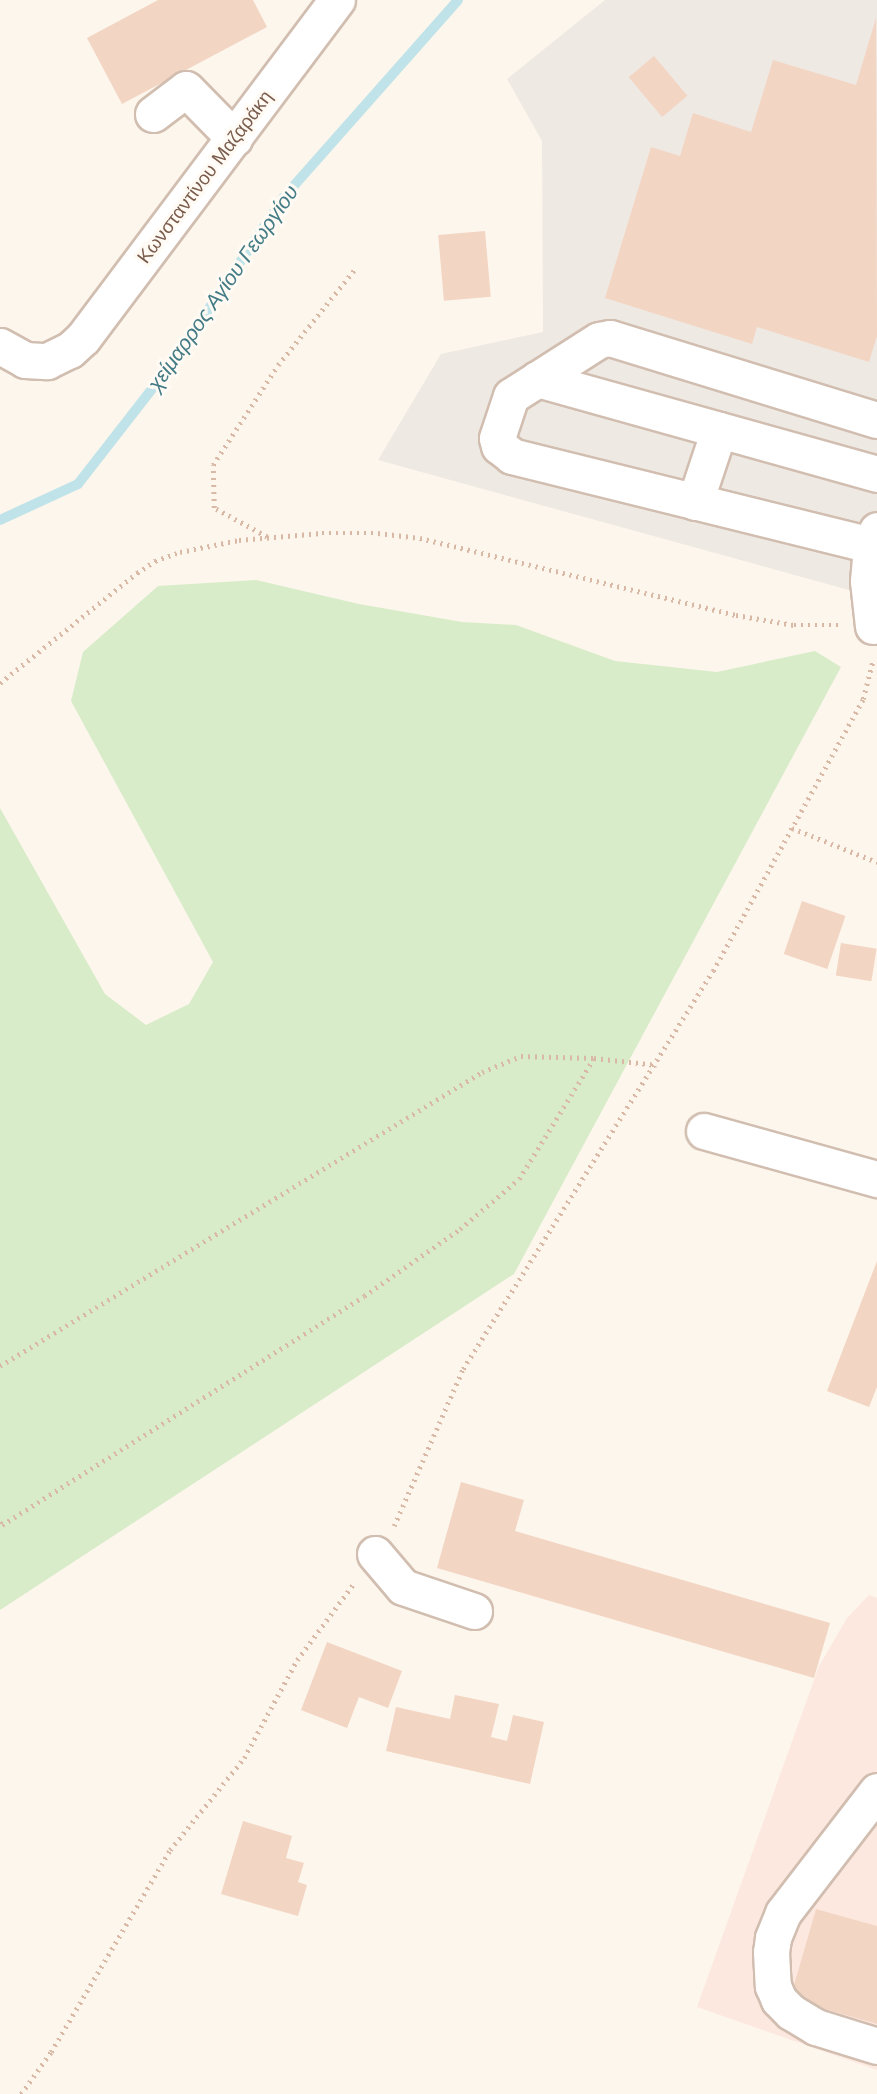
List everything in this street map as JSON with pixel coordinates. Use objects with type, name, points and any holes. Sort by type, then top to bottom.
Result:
[{"type":"street","name":"Κωνσταντίνου Μαζαράκη","points":[[0,346],[15,357],[35,362],[47,361],[70,351],[110,305],[337,0]]},
{"type":"street","points":[[153,114],[197,79],[234,138]]},
{"type":"street","points":[[873,626],[868,581],[874,538],[695,502],[505,452],[497,438],[506,404],[511,396],[599,340],[610,338],[877,420]]},
{"type":"street","points":[[537,379],[877,474]]},
{"type":"street","points":[[695,502],[719,430]]},
{"type":"street","points":[[704,1131],[877,1179]]},
{"type":"street","points":[[375,1554],[403,1587],[474,1612]]},
{"type":"street","points":[[877,1791],[783,1913],[773,1938],[771,1952],[773,1986],[779,2000],[791,2012],[816,2027],[877,2046]]},
{"type":"path","points":[[267,538],[214,508],[213,465],[278,365],[354,270]]},
{"type":"path","points":[[0,683],[155,561],[180,552],[267,538],[378,533],[420,538],[736,615],[794,625],[873,626],[873,666],[863,699],[713,971],[463,1369],[423,1464],[389,1535],[297,1660],[244,1758],[170,1850],[51,2052],[20,2094]]},
{"type":"path","points":[[792,828],[877,862]]},
{"type":"path","points":[[0,1366],[482,1072],[521,1056],[594,1058],[656,1065]]},
{"type":"path","points":[[0,1522],[2,1525],[364,1296],[460,1228],[519,1178],[594,1058]]},
{"type":"shaded area","points":[[605,0],[877,0],[877,590],[874,597],[378,460],[441,354],[543,332],[542,141],[507,79]]},
{"type":"shaded area","points":[[869,1595],[877,1598],[877,2070],[697,2007],[819,1666],[847,1618]]},
{"type":"green space","points":[[256,580],[359,604],[462,622],[516,625],[615,661],[717,672],[815,651],[841,667],[514,1274],[0,1610],[0,808],[105,994],[146,1025],[189,1004],[213,962],[71,701],[83,652],[158,586]]},
{"type":"building","points":[[158,0],[253,0],[267,27],[122,104],[87,38]]},
{"type":"building","points":[[876,18],[877,336],[869,362],[757,327],[752,344],[605,298],[651,147],[680,156],[693,113],[751,132],[773,60],[856,85]]},
{"type":"building","points":[[654,56],[687,96],[662,117],[629,77]]},
{"type":"building","points":[[485,231],[491,297],[444,301],[438,235]]},
{"type":"building","points":[[802,901],[845,916],[827,969],[784,954]]},
{"type":"building","points":[[841,943],[877,949],[871,981],[836,976]]},
{"type":"building","points":[[877,1261],[877,1387],[869,1407],[827,1391]]},
{"type":"building","points":[[461,1482],[524,1500],[515,1531],[830,1623],[814,1678],[437,1568]]},
{"type":"building","points":[[327,1642],[402,1671],[388,1708],[359,1697],[347,1728],[301,1710]]},
{"type":"building","points":[[455,1695],[499,1704],[491,1737],[507,1741],[513,1715],[544,1722],[530,1784],[386,1751],[396,1707],[450,1719]]},
{"type":"building","points":[[243,1821],[292,1836],[286,1858],[304,1863],[298,1882],[307,1885],[298,1916],[221,1894]]},
{"type":"building","points":[[816,1909],[877,1926],[877,2024],[790,1999]]},
{"type":"waterway","name":"χείμαρρος Αγίου Γεωργίου","points":[[0,520],[78,484],[176,358],[283,198],[458,0]]}]
